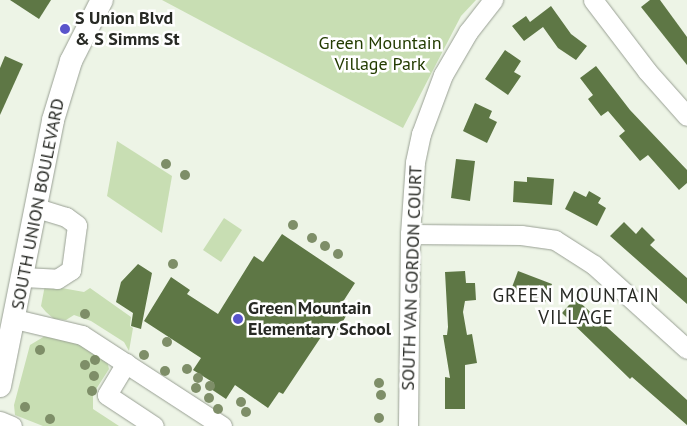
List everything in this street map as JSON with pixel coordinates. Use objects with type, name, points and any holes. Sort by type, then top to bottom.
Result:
[{"type":"main road","name":"SOUTH UNION BOULEVARD","points":[[0,386],[16,319],[51,128],[65,78],[102,0]]},
{"type":"street","name":"SOUTH VAN GORDON COURT","points":[[408,426],[410,234],[415,162],[432,101],[456,51],[493,0]]},
{"type":"street","points":[[593,0],[647,71],[687,116]]},
{"type":"street","points":[[23,277],[57,279],[71,270],[77,225],[66,217],[36,208]]},
{"type":"street","points":[[410,234],[521,235],[555,240],[594,265],[687,349]]},
{"type":"street","points":[[16,319],[76,332],[222,426]]},
{"type":"street","points":[[126,363],[107,395],[154,426]]},
{"type":"street","points":[[0,422],[12,426]]},
{"type":"green space","name":"Green Mountain Village Park","points":[[162,0],[476,0],[461,16],[403,128]]},
{"type":"green space","points":[[117,141],[172,176],[162,233],[107,196]]},
{"type":"green space","points":[[224,218],[242,230],[221,262],[203,250]]},
{"type":"green space","points":[[45,285],[84,292],[90,288],[131,317],[130,326],[133,328],[129,351],[124,342],[91,321],[74,315],[66,320],[54,319],[41,306]]},
{"type":"green space","points":[[45,336],[74,341],[107,361],[109,369],[93,394],[93,409],[119,426],[43,426],[15,415],[14,405],[30,345]]},
{"type":"building","points":[[10,0],[51,0],[39,19]]},
{"type":"building","points":[[650,0],[660,0],[687,37],[687,65],[641,7]]},
{"type":"building","points":[[551,6],[571,34],[587,46],[576,60],[558,48],[543,27],[524,41],[512,26],[526,16],[530,22]]},
{"type":"building","points":[[505,50],[521,61],[514,72],[521,76],[508,95],[485,79]]},
{"type":"building","points":[[5,56],[23,64],[0,115],[0,68]]},
{"type":"building","points":[[596,66],[630,110],[687,170],[687,183],[679,190],[648,155],[640,161],[619,136],[625,131],[608,111],[601,116],[588,99],[593,95],[580,78]]},
{"type":"building","points":[[475,103],[492,111],[489,118],[497,122],[487,143],[463,131]]},
{"type":"building","points":[[456,159],[475,161],[470,201],[451,198]]},
{"type":"building","points":[[527,177],[554,179],[552,205],[513,202],[514,181],[527,182]]},
{"type":"building","points":[[574,191],[586,197],[589,191],[601,198],[598,203],[606,208],[597,226],[565,209]]},
{"type":"building","points":[[624,222],[636,234],[642,227],[655,240],[650,245],[687,278],[687,304],[610,236]]},
{"type":"building","name":"Green Mountain Elementary School","points":[[282,234],[355,283],[337,311],[346,316],[338,330],[329,325],[283,394],[279,392],[268,408],[235,385],[226,399],[211,389],[214,383],[193,370],[201,358],[144,321],[171,277],[190,290],[187,294],[218,314],[254,256],[263,262]]},
{"type":"building","points":[[138,264],[152,273],[141,329],[131,326],[133,313],[116,302],[121,282]]},
{"type":"building","points":[[465,271],[466,283],[475,283],[476,300],[465,301],[463,312],[467,335],[472,334],[477,363],[465,365],[465,409],[445,409],[445,377],[450,378],[443,335],[447,335],[448,327],[445,272]]},
{"type":"building","points":[[518,271],[552,284],[545,303],[511,290]]},
{"type":"building","points":[[575,298],[687,400],[687,425],[632,377],[630,379],[562,313]]},
{"type":"place","name":"S Union Blvd & S Simms St","points":[[65,29]]},
{"type":"place","name":"Green Mountain Elementary School","points":[[238,319]]},
{"type":"district","name":"GREEN MOUNTAIN VILLAGE","points":[[576,307]]}]
